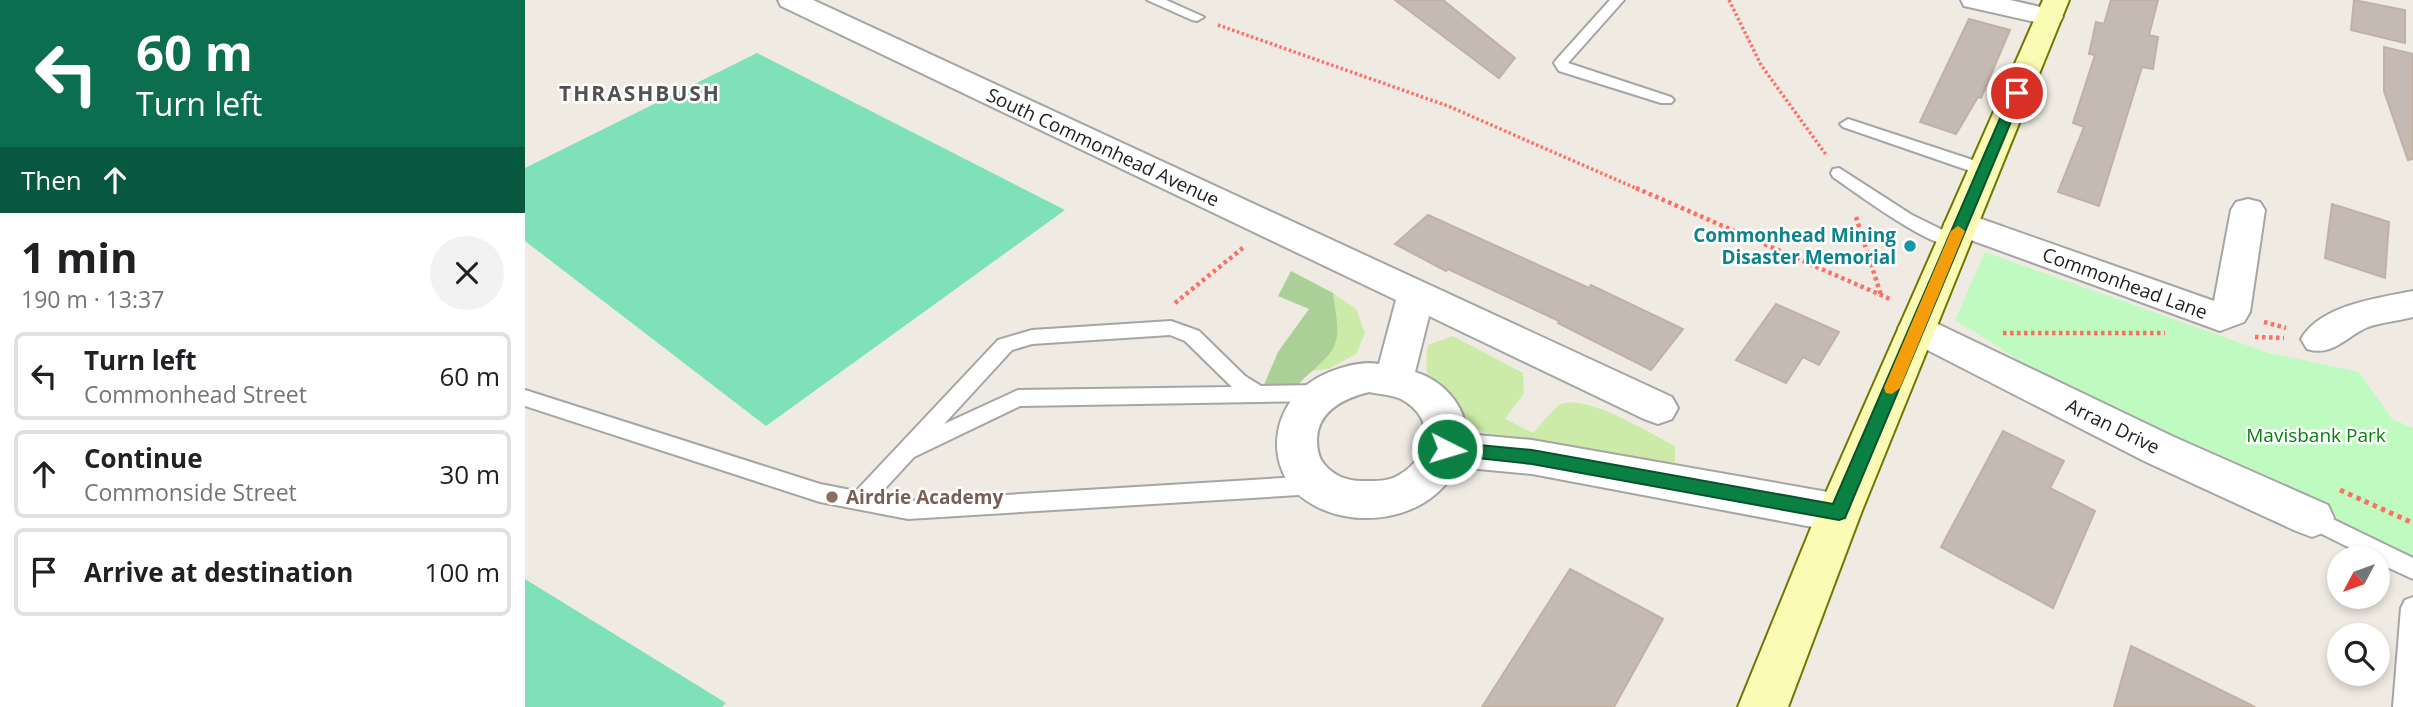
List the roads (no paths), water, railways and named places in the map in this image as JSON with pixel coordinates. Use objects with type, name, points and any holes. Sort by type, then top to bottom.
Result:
[{"type":"main road","points":[[1763,707],[1839,513],[2052,8]]},
{"type":"street","name":"South Commonhead Avenue","points":[[791,0],[1658,408]]},
{"type":"street","points":[[1974,0],[2052,8]]},
{"type":"street","name":"Commonhead Lane","points":[[1957,233],[2237,324],[2248,210]]},
{"type":"street","points":[[1394,379],[1416,294]]},
{"type":"street","points":[[2320,340],[2358,316],[2413,304]]},
{"type":"street","name":"Arran Drive","points":[[1920,321],[2159,449],[2312,518]]},
{"type":"street","points":[[1369,377],[1394,379],[1414,385],[1431,397],[1443,412],[1448,430],[1447,449],[1436,469],[1417,486],[1393,497],[1365,501],[1339,497],[1317,485],[1302,468],[1295,448],[1297,428],[1302,418],[1323,393],[1345,382],[1369,377]]},
{"type":"street","points":[[1447,449],[1532,457],[1839,513]]},
{"type":"lane","points":[[1154,0],[1197,17]]},
{"type":"lane","points":[[1617,0],[1560,63],[1564,68],[1666,100]]},
{"type":"lane","points":[[1848,124],[1985,170]]},
{"type":"lane","points":[[1839,173],[1906,219],[1957,233]]},
{"type":"lane","points":[[860,501],[1005,345],[1032,337],[1171,328],[1192,336],[1238,381],[1259,395]]},
{"type":"lane","points":[[904,452],[1018,398],[1323,393]]},
{"type":"lane","points":[[525,398],[820,493],[908,510],[1317,485]]},
{"type":"lane","points":[[2312,518],[2413,569]]},
{"type":"lane","points":[[2406,707],[2413,608]]},
{"type":"place","name":"Commonhead Mining Disaster Memorial","points":[[1910,246]]},
{"type":"place","name":"Airdrie Academy","points":[[832,497]]},
{"type":"district","name":"THRASHBUSH","points":[[640,94]]},
{"type":"park label","name":"Mavisbank Park","points":[[2316,435]]}]
